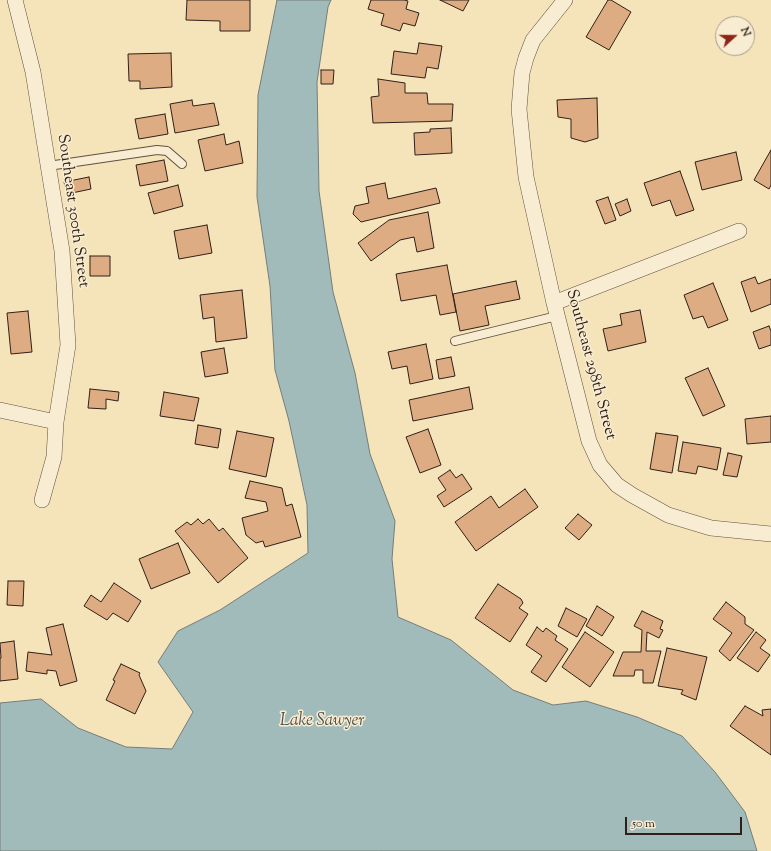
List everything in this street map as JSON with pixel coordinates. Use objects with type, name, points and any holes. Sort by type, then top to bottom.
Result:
[{"type":"street","name":"Southeast 300th Street","points":[[15,0],[33,72],[62,251],[68,345],[56,422],[54,457],[42,500]]},
{"type":"street","name":"Southeast 298th Street","points":[[565,0],[533,40],[522,73],[519,109],[526,177],[556,309],[589,441],[600,465],[617,485],[632,496],[668,515],[712,528],[771,534]]},
{"type":"street","points":[[556,309],[739,231]]},
{"type":"street","points":[[0,410],[56,422]]},
{"type":"lane","points":[[48,166],[157,150],[167,151],[182,164]]},
{"type":"lane","points":[[456,341],[556,309]]},
{"type":"water","name":"Lake Sawyer","points":[[277,0],[331,0],[328,7],[317,82],[319,191],[333,292],[355,373],[370,454],[395,521],[392,559],[398,617],[451,640],[513,690],[553,705],[586,701],[637,717],[682,736],[715,772],[745,812],[757,851],[0,851],[0,703],[41,699],[78,728],[126,747],[172,749],[193,712],[158,662],[178,631],[220,610],[308,553],[307,505],[289,421],[275,370],[270,286],[257,197],[258,95]]},
{"type":"building","points":[[187,0],[250,0],[250,31],[220,31],[220,21],[186,20]]},
{"type":"building","points":[[371,0],[408,1],[406,9],[419,13],[415,26],[403,23],[400,31],[381,25],[384,14],[368,9]]},
{"type":"building","points":[[440,0],[469,0],[463,11]]},
{"type":"building","points":[[608,0],[611,0],[631,12],[609,50],[586,37]]},
{"type":"building","points":[[419,43],[442,46],[438,69],[427,67],[425,78],[391,74],[394,51],[417,54]]},
{"type":"building","points":[[171,53],[172,87],[140,89],[140,81],[129,81],[128,54]]},
{"type":"building","points":[[321,70],[334,70],[333,84],[321,84]]},
{"type":"building","points":[[378,79],[405,83],[405,93],[427,93],[428,104],[453,104],[452,121],[373,123],[371,97],[379,96]]},
{"type":"building","points":[[597,98],[598,138],[585,142],[571,138],[571,119],[558,117],[557,100]]},
{"type":"building","points":[[192,100],[193,106],[214,103],[219,125],[175,133],[170,104]]},
{"type":"building","points":[[165,114],[168,134],[139,139],[135,119]]},
{"type":"building","points":[[451,128],[452,153],[415,155],[414,133],[430,132],[430,129]]},
{"type":"building","points":[[224,134],[226,145],[239,141],[243,163],[205,171],[198,140]]},
{"type":"building","points":[[771,150],[771,185],[769,189],[754,180]]},
{"type":"building","points":[[736,152],[742,180],[702,190],[695,162]]},
{"type":"building","points":[[164,160],[168,181],[140,186],[136,165]]},
{"type":"building","points":[[680,171],[694,210],[676,216],[670,200],[652,206],[644,183]]},
{"type":"building","points":[[89,177],[91,189],[67,194],[64,182]]},
{"type":"building","points":[[385,183],[388,199],[436,188],[440,203],[361,222],[353,214],[355,206],[369,203],[366,187]]},
{"type":"building","points":[[178,185],[183,206],[154,214],[148,193]]},
{"type":"building","points":[[608,197],[616,220],[605,224],[596,201]]},
{"type":"building","points":[[627,199],[631,211],[620,216],[615,204]]},
{"type":"building","points":[[428,212],[434,248],[417,252],[414,237],[400,240],[371,261],[358,243],[389,220]]},
{"type":"building","points":[[207,225],[212,253],[179,259],[174,231]]},
{"type":"building","points":[[90,256],[110,256],[110,276],[90,276]]},
{"type":"building","points":[[447,265],[456,312],[440,315],[436,295],[401,301],[396,274]]},
{"type":"building","points":[[755,277],[758,284],[771,279],[771,304],[751,312],[741,282]]},
{"type":"building","points":[[516,281],[520,299],[485,306],[489,325],[460,331],[453,294]]},
{"type":"building","points":[[713,283],[728,320],[708,328],[703,316],[693,319],[684,295]]},
{"type":"building","points":[[242,290],[247,338],[216,342],[214,317],[203,319],[200,295]]},
{"type":"building","points":[[640,310],[646,342],[608,351],[603,329],[622,325],[620,314]]},
{"type":"building","points":[[28,311],[32,352],[11,354],[7,313]]},
{"type":"building","points":[[769,326],[771,331],[771,345],[759,349],[753,332]]},
{"type":"building","points":[[426,344],[433,379],[410,384],[407,366],[392,369],[388,352]]},
{"type":"building","points":[[224,348],[228,373],[205,377],[201,352]]},
{"type":"building","points":[[451,357],[455,376],[439,379],[436,360]]},
{"type":"building","points":[[708,368],[725,406],[703,416],[685,378]]},
{"type":"building","points":[[469,387],[473,409],[413,421],[409,400]]},
{"type":"building","points":[[90,389],[119,392],[118,401],[106,399],[106,409],[88,408]]},
{"type":"building","points":[[164,392],[199,398],[194,421],[160,416]]},
{"type":"building","points":[[771,416],[771,442],[747,444],[745,419]]},
{"type":"building","points":[[198,425],[221,429],[218,448],[195,444]]},
{"type":"building","points":[[428,429],[441,465],[420,473],[406,437]]},
{"type":"building","points":[[237,431],[274,438],[266,477],[229,469]]},
{"type":"building","points":[[656,433],[678,436],[672,473],[650,469]]},
{"type":"building","points":[[683,442],[721,448],[717,470],[698,466],[696,474],[678,471]]},
{"type":"building","points":[[728,453],[742,456],[737,477],[723,475]]},
{"type":"building","points":[[450,470],[456,478],[462,474],[472,489],[444,507],[437,496],[446,490],[438,478]]},
{"type":"building","points":[[250,481],[282,488],[286,506],[292,504],[301,537],[265,547],[263,541],[256,543],[246,535],[242,518],[268,511],[266,502],[245,498]]},
{"type":"building","points":[[525,489],[538,507],[476,551],[455,522],[491,496],[499,508]]},
{"type":"building","points":[[578,514],[592,525],[579,540],[565,528]]},
{"type":"building","points":[[198,519],[203,524],[209,519],[219,531],[223,528],[248,558],[218,583],[175,531],[187,522],[191,525]]},
{"type":"building","points":[[178,543],[190,573],[151,589],[139,559]]},
{"type":"building","points":[[8,581],[24,581],[23,606],[7,605]]},
{"type":"building","points":[[114,583],[141,601],[128,622],[113,613],[107,620],[84,606],[91,595],[101,602]]},
{"type":"building","points":[[498,584],[521,599],[523,603],[519,608],[528,614],[510,642],[475,618]]},
{"type":"building","points":[[726,602],[745,617],[745,624],[754,630],[730,661],[719,651],[732,633],[713,619]]},
{"type":"building","points":[[597,606],[614,617],[602,636],[586,626]]},
{"type":"building","points":[[566,608],[587,619],[577,637],[558,626]]},
{"type":"building","points":[[642,611],[663,621],[660,629],[663,630],[659,638],[647,632],[646,651],[661,651],[653,683],[643,683],[643,670],[635,670],[634,676],[613,676],[623,652],[641,652],[642,630],[634,626]]},
{"type":"building","points":[[63,624],[77,681],[60,686],[56,671],[47,670],[47,674],[26,671],[28,652],[52,655],[46,628]]},
{"type":"building","points":[[537,627],[543,632],[546,628],[557,636],[555,640],[568,649],[546,682],[531,672],[542,656],[526,645]]},
{"type":"building","points":[[585,632],[614,652],[590,687],[562,667]]},
{"type":"building","points":[[756,632],[766,640],[760,648],[770,655],[758,672],[737,658]]},
{"type":"building","points":[[14,641],[18,679],[0,681],[0,643]]},
{"type":"building","points":[[667,648],[707,657],[696,700],[681,694],[683,690],[658,686]]},
{"type":"building","points":[[121,664],[140,673],[139,675],[146,691],[135,714],[106,700],[115,681],[113,680]]},
{"type":"building","points":[[745,706],[763,716],[762,710],[771,709],[771,755],[730,726]]}]
